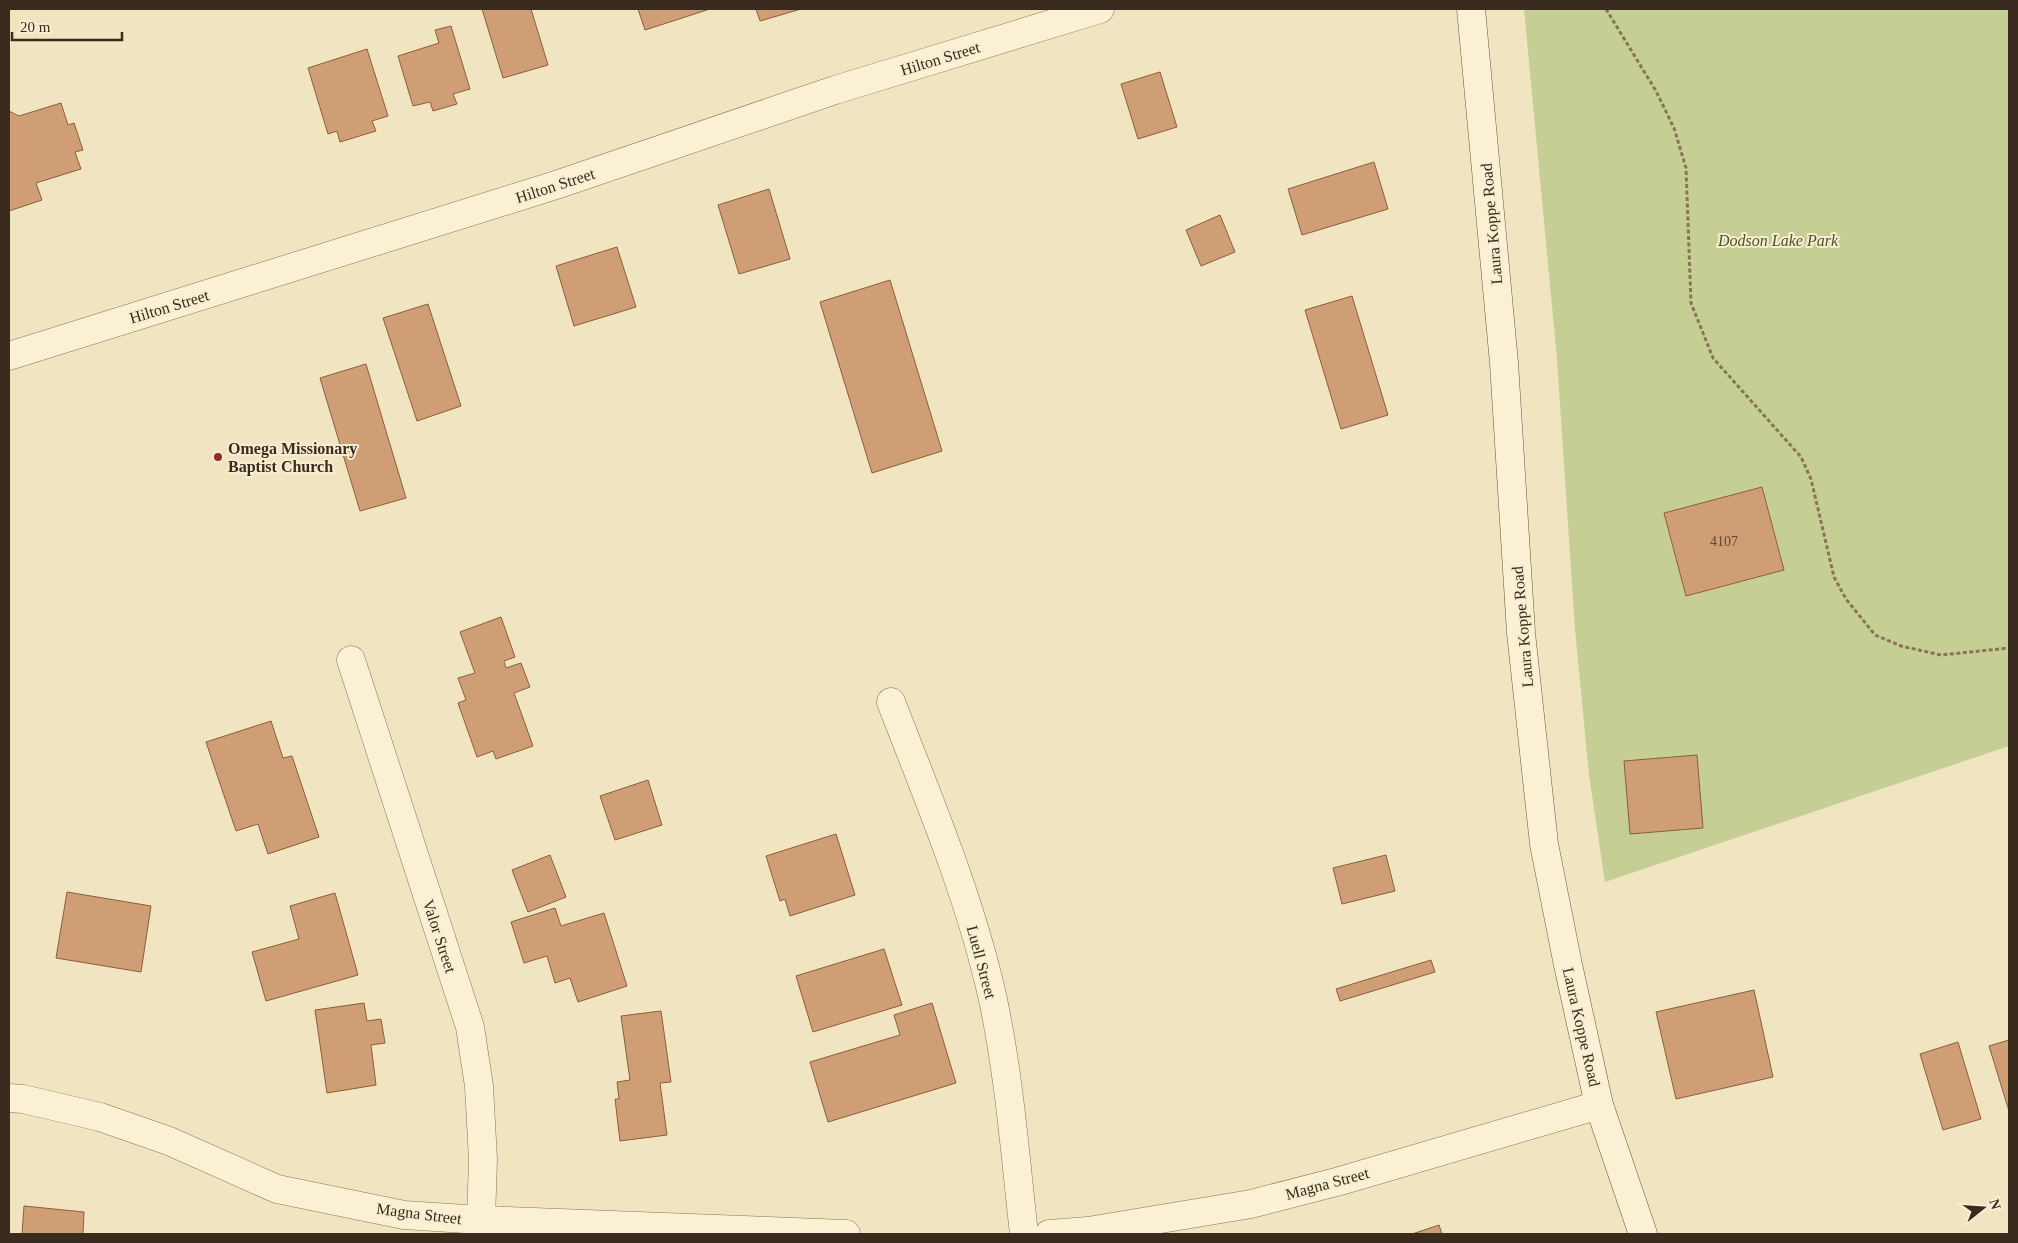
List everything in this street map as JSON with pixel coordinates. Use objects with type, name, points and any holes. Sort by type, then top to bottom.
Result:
[{"type":"street","name":"Hilton Street","points":[[9,356],[547,188],[835,90],[1100,9]]},
{"type":"street","name":"Laura Koppe Road","points":[[1471,9],[1504,363],[1521,633],[1536,781],[1549,873],[1599,1105],[1642,1234]]},
{"type":"street","name":"Valor Street","points":[[350,660],[470,1027],[479,1086],[483,1159],[481,1220]]},
{"type":"street","name":"Luell Street","points":[[891,702],[957,874],[991,994],[1003,1054],[1024,1234]]},
{"type":"street","name":"Magna Street","points":[[9,1098],[23,1099],[100,1117],[169,1142],[278,1189],[404,1215],[481,1220],[846,1234]]},
{"type":"street","name":"Magna Street","points":[[1049,1234],[1088,1231],[1251,1204],[1340,1181],[1599,1105]]},
{"type":"path","points":[[1606,9],[1656,91],[1674,128],[1686,168],[1691,303],[1713,358],[1801,457],[1811,479],[1834,577],[1846,599],[1875,635],[1901,646],[1941,655],[2009,648]]},
{"type":"green space","name":"Dodson Lake Park","points":[[1524,9],[2009,9],[2009,746],[1605,882],[1589,775],[1575,629],[1557,359]]},
{"type":"building","points":[[482,9],[531,9],[548,65],[503,78]]},
{"type":"building","points":[[638,9],[710,9],[645,30]]},
{"type":"building","points":[[756,9],[801,9],[760,21]]},
{"type":"building","points":[[451,26],[470,89],[453,94],[457,104],[433,111],[430,102],[413,106],[398,56],[439,43],[435,30]]},
{"type":"building","points":[[367,49],[388,116],[372,121],[376,131],[340,142],[337,131],[328,134],[308,68]]},
{"type":"building","points":[[1160,72],[1177,127],[1138,139],[1121,84]]},
{"type":"building","points":[[61,103],[68,125],[74,123],[83,150],[75,152],[81,169],[36,183],[42,200],[9,211],[9,111],[19,116]]},
{"type":"building","points":[[1374,162],[1388,209],[1302,235],[1288,189]]},
{"type":"building","points":[[769,189],[790,259],[739,274],[718,205]]},
{"type":"building","points":[[1220,215],[1235,252],[1201,266],[1186,230]]},
{"type":"building","points":[[617,247],[636,307],[574,326],[556,266]]},
{"type":"building","points":[[890,280],[942,451],[872,473],[820,302]]},
{"type":"building","points":[[1352,296],[1388,415],[1341,429],[1305,310]]},
{"type":"building","points":[[428,304],[461,406],[417,421],[383,318]]},
{"type":"building","points":[[366,364],[406,498],[360,511],[320,378]]},
{"type":"building","points":[[1762,487],[1784,570],[1686,596],[1664,513]]},
{"type":"building","points":[[501,617],[515,657],[504,661],[506,668],[521,663],[530,687],[514,693],[533,746],[496,759],[493,751],[477,757],[458,703],[466,700],[458,678],[475,673],[460,632]]},
{"type":"building","points":[[271,721],[283,758],[292,756],[319,837],[268,854],[258,824],[236,831],[206,742]]},
{"type":"building","points":[[1697,755],[1703,828],[1630,834],[1624,761]]},
{"type":"building","points":[[648,780],[662,825],[615,840],[600,796]]},
{"type":"building","points":[[836,834],[855,895],[790,916],[785,899],[780,901],[766,856]]},
{"type":"building","points":[[550,855],[566,897],[528,912],[512,870]]},
{"type":"building","points":[[1386,855],[1395,891],[1342,904],[1333,868]]},
{"type":"building","points":[[67,892],[151,906],[141,972],[56,958]]},
{"type":"building","points":[[335,893],[358,975],[266,1001],[252,952],[299,939],[290,906]]},
{"type":"building","points":[[555,908],[561,926],[604,913],[627,986],[578,1002],[570,978],[555,983],[547,956],[524,963],[511,922]]},
{"type":"building","points":[[884,949],[902,1005],[813,1032],[796,976]]},
{"type":"building","points":[[1431,960],[1435,972],[1340,1001],[1336,989]]},
{"type":"building","points":[[1754,990],[1773,1077],[1676,1099],[1656,1012]]},
{"type":"building","points":[[364,1003],[367,1021],[381,1019],[385,1043],[371,1045],[376,1085],[327,1093],[315,1010]]},
{"type":"building","points":[[932,1003],[956,1083],[828,1122],[810,1062],[900,1035],[894,1015]]},
{"type":"building","points":[[661,1011],[671,1082],[660,1083],[667,1135],[620,1141],[615,1099],[619,1099],[617,1082],[630,1080],[621,1016]]},
{"type":"building","points":[[2009,1040],[2009,1111],[1989,1046]]},
{"type":"building","points":[[1958,1042],[1981,1119],[1943,1130],[1920,1054]]},
{"type":"building","points":[[24,1206],[84,1212],[83,1234],[22,1234]]},
{"type":"building","points":[[1439,1225],[1442,1234],[1412,1234]]},
{"type":"place","name":"Omega Missionary Baptist Church","points":[[218,457]]}]
